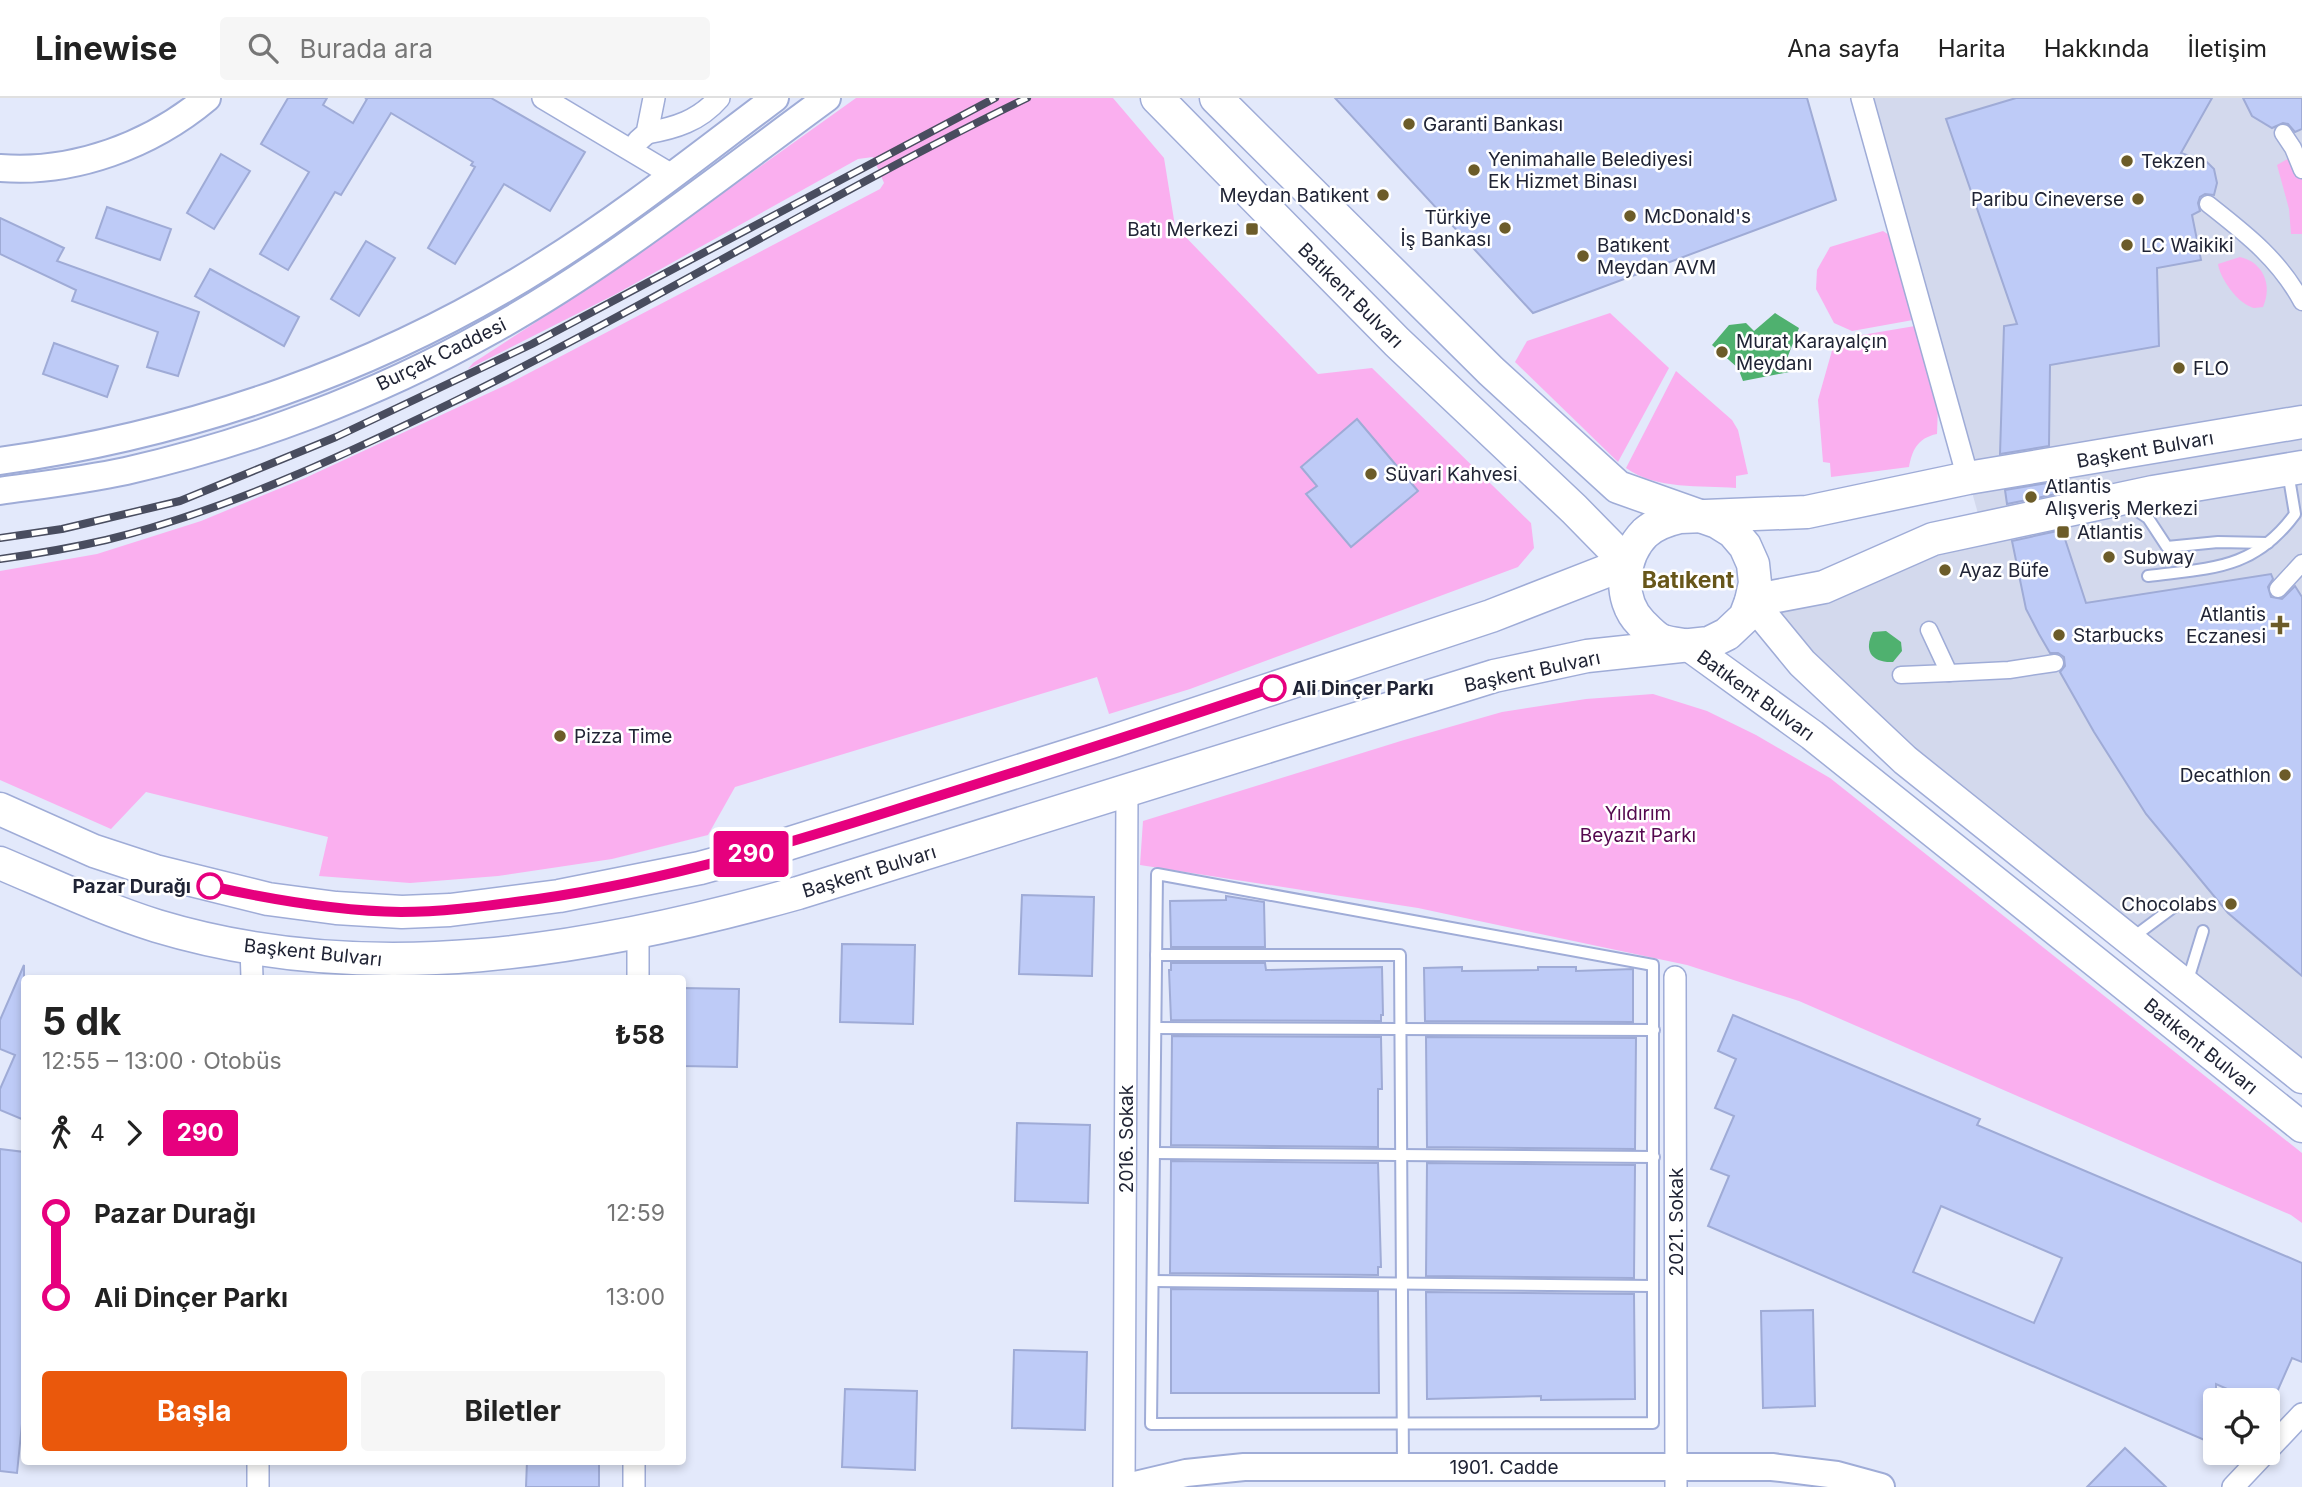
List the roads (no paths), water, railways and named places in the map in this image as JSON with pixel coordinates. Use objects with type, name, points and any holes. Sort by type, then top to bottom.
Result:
[{"type":"main road","name":"Batıkent Bulvarı","points":[[1157,98],[1397,342],[1574,509],[1627,563],[1626,592],[1637,620],[1661,640],[1689,646],[1812,735],[2302,1127]]},
{"type":"main road","points":[[1216,98],[1491,371],[1618,487],[1717,522],[1732,532],[1745,547],[1752,564],[1755,583],[1745,617],[1727,634],[1709,643],[1689,646]]},
{"type":"main road","name":"Başkent Bulvarı","points":[[1698,516],[1807,512],[1968,478],[2302,422]]},
{"type":"main road","points":[[1751,601],[1824,587],[1933,539],[2121,499],[2295,468]]},
{"type":"main road","points":[[0,809],[93,851],[167,875],[268,899],[336,908],[402,912],[461,909],[559,896],[679,873],[784,845],[1111,742],[1465,624],[1627,563],[1635,546],[1654,527],[1680,516],[1698,516]]},
{"type":"main road","name":"Batıkent Bulvarı","points":[[1751,601],[1802,663],[1905,760],[2302,1078]]},
{"type":"main road","name":"Başkent Bulvarı","points":[[0,863],[158,926],[251,947],[330,957],[384,960],[442,959],[560,946],[724,914],[798,893],[1494,676],[1587,656],[1689,646]]},
{"type":"street","points":[[0,168],[26,169],[58,165],[127,148],[171,125],[207,98]]},
{"type":"street","points":[[543,98],[671,175]]},
{"type":"street","points":[[647,133],[654,98]]},
{"type":"street","points":[[628,149],[647,133],[685,124],[700,116],[719,98]]},
{"type":"street","name":"Burçak Caddesi","points":[[0,461],[66,451],[165,429],[228,411],[365,358],[445,320],[543,265],[775,98]]},
{"type":"street","name":"Burçak Caddesi","points":[[0,491],[102,475],[195,453],[320,410],[441,357],[523,312],[598,264],[827,98]]},
{"type":"street","points":[[1862,98],[1968,478]]},
{"type":"street","points":[[2283,133],[2302,170]]},
{"type":"street","points":[[2208,204],[2273,258],[2302,302]]},
{"type":"street","points":[[2278,589],[2302,563]]},
{"type":"street","points":[[1929,630],[1949,673]]},
{"type":"street","points":[[1901,675],[2009,670],[2055,663]]},
{"type":"street","name":"2016. Sokak","points":[[1126,1487],[1127,790]]},
{"type":"street","points":[[638,932],[638,975]]},
{"type":"street","points":[[251,947],[251,975]]},
{"type":"street","name":"2021. Sokak","points":[[1675,977],[1676,1477]]},
{"type":"street","points":[[2280,1437],[2302,1414]]},
{"type":"street","points":[[257,1465],[258,1487]]},
{"type":"street","points":[[634,1465],[634,1487]]},
{"type":"street","points":[[2233,1487],[2254,1465]]},
{"type":"street","name":"1901. Cadde","points":[[1126,1487],[1214,1469],[1404,1467],[1676,1477],[1772,1467],[1837,1475],[1881,1487]]},
{"type":"lane","points":[[2148,576],[2228,565],[2279,536],[2295,514],[2295,468]]},
{"type":"lane","points":[[2121,499],[2148,518],[2167,547],[2218,542],[2269,543]]},
{"type":"lane","points":[[1157,874],[1653,965],[1653,1423],[1151,1424],[1156,956],[1157,874]]},
{"type":"lane","points":[[2130,940],[2175,906]]},
{"type":"lane","points":[[2186,985],[2203,931]]},
{"type":"lane","points":[[1156,956],[1400,955],[1404,1467]]},
{"type":"lane","points":[[1156,1028],[1654,1030]]},
{"type":"lane","points":[[1155,1153],[1654,1157]]},
{"type":"lane","points":[[1153,1281],[1653,1286]]},
{"type":"railway","points":[[0,538],[62,529],[180,501],[336,437],[532,344],[995,98]]},
{"type":"railway","points":[[0,559],[80,546],[150,528],[238,498],[324,463],[522,367],[882,172],[1027,98]]},
{"type":"place","name":"Garanti Bankası","points":[[1409,124]]},
{"type":"place","name":"Tekzen","points":[[2127,161]]},
{"type":"place","name":"Yenimahalle Belediyesi Ek Hizmet Binası","points":[[1474,170]]},
{"type":"place","name":"Meydan Batıkent","points":[[1383,195]]},
{"type":"place","name":"Paribu Cineverse","points":[[2138,199]]},
{"type":"place","name":"McDonald's","points":[[1630,216]]},
{"type":"place","name":"Türkiye İş Bankası","points":[[1505,228]]},
{"type":"place","name":"Batı Merkezi","points":[[1252,229]]},
{"type":"place","name":"LC Waikiki","points":[[2127,245]]},
{"type":"place","name":"Batıkent Meydan AVM","points":[[1583,256]]},
{"type":"place","name":"Murat Karayalçın Meydanı","points":[[1722,352]]},
{"type":"place","name":"FLO","points":[[2179,368]]},
{"type":"place","name":"Süvari Kahvesi","points":[[1371,474]]},
{"type":"place","name":"Atlantis Alışveriş Merkezi","points":[[2031,497]]},
{"type":"place","name":"Atlantis","points":[[2063,532]]},
{"type":"place","name":"Subway","points":[[2109,557]]},
{"type":"place","name":"Ayaz Büfe","points":[[1945,570]]},
{"type":"place","name":"Atlantis Eczanesi","points":[[2280,625]]},
{"type":"place","name":"Starbucks","points":[[2059,635]]},
{"type":"place","name":"Ali Dinçer Parkı","points":[[1273,688]]},
{"type":"place","name":"Pizza Time","points":[[560,736]]},
{"type":"place","name":"Decathlon","points":[[2285,775]]},
{"type":"place","name":"Pazar Durağı","points":[[210,886]]},
{"type":"place","name":"Chocolabs","points":[[2231,904]]},
{"type":"district","name":"Batıkent","points":[[1688,580]]},
{"type":"park label","name":"Yıldırım Beyazıt Parkı","points":[[1638,824]]}]
